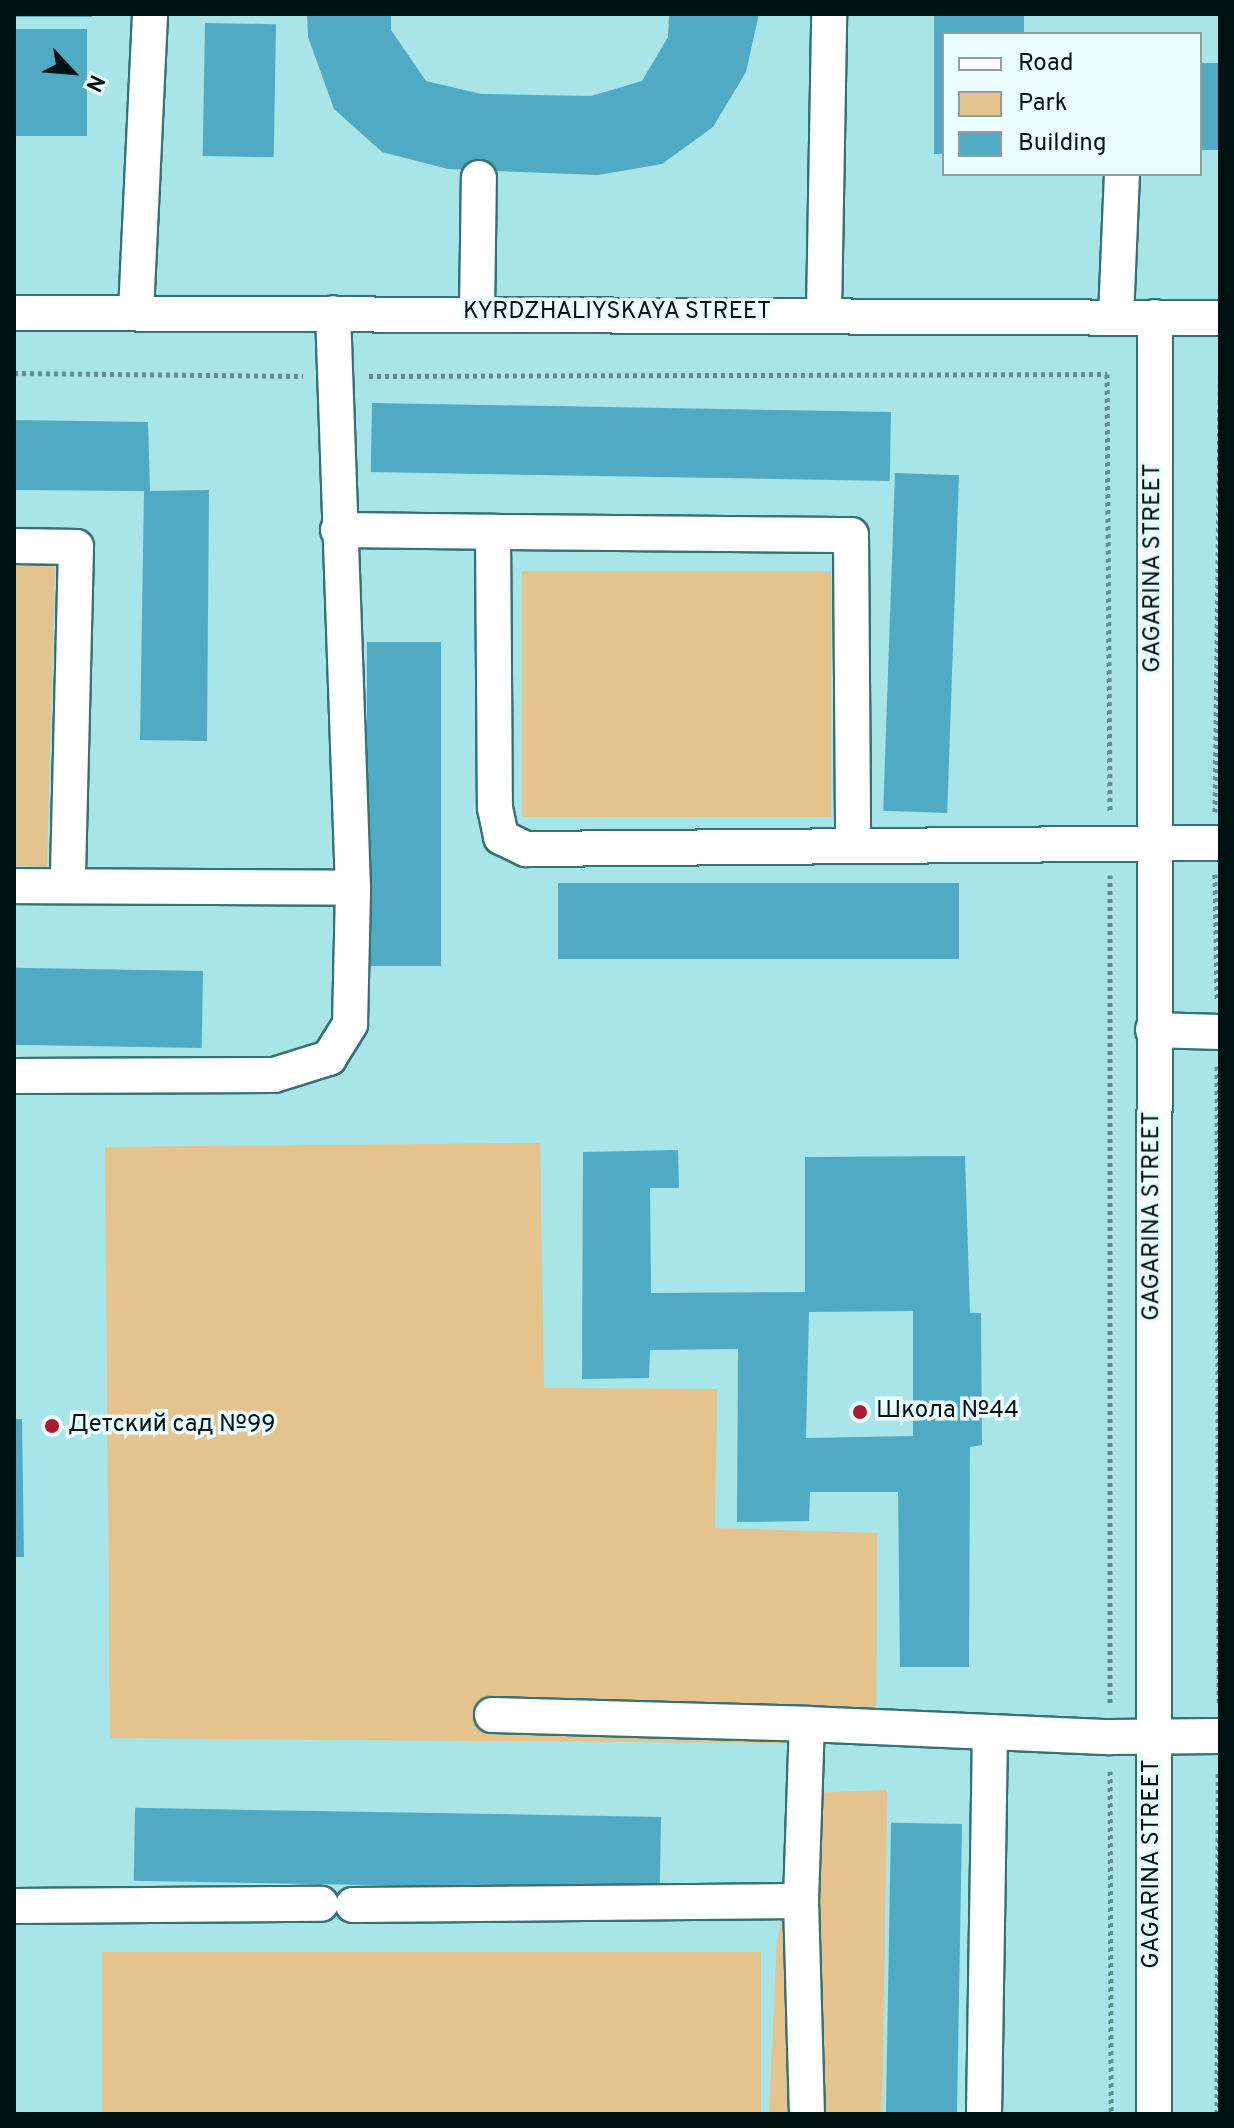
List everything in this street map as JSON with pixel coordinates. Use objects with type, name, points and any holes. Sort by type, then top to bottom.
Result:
[{"type":"street","points":[[136,312],[150,14]]},
{"type":"street","points":[[824,313],[829,14]]},
{"type":"street","points":[[1116,317],[1122,176]]},
{"type":"street","points":[[477,313],[479,178]]},
{"type":"street","name":"KYRDZHALIYSKAYA STREET","points":[[14,313],[824,313],[1220,318]]},
{"type":"street","points":[[14,1076],[274,1075],[329,1058],[350,1024],[353,888],[338,530],[333,313]]},
{"type":"street","name":"GAGARINA STREET","points":[[1154,2114],[1155,317]]},
{"type":"street","points":[[338,530],[851,535],[853,846]]},
{"type":"street","points":[[493,532],[495,808],[501,837],[526,849],[1218,843]]},
{"type":"street","points":[[14,546],[76,547],[68,886]]},
{"type":"street","points":[[14,886],[353,888]]},
{"type":"street","points":[[1153,1030],[1218,1032]]},
{"type":"street","points":[[492,1715],[1110,1737],[1219,1736]]},
{"type":"street","points":[[807,1724],[801,1901],[807,2114]]},
{"type":"street","points":[[984,2114],[990,1732]]},
{"type":"street","points":[[14,1906],[801,1901]]},
{"type":"path","points":[[1217,2114],[1220,372]]},
{"type":"path","points":[[14,373],[333,376],[1107,374],[1111,2114]]},
{"type":"green space","points":[[14,565],[55,565],[47,867],[14,866]]},
{"type":"green space","points":[[522,571],[831,571],[831,817],[522,817]]},
{"type":"green space","points":[[540,1143],[544,1388],[717,1389],[715,1528],[877,1533],[876,1744],[110,1738],[105,1147]]},
{"type":"green space","points":[[887,1790],[882,2114],[769,2114],[777,1941],[810,1793]]},
{"type":"green space","points":[[102,1952],[761,1952],[761,2114],[102,2114]]},
{"type":"building","points":[[14,14],[92,14],[92,17],[14,17]]},
{"type":"building","points":[[307,14],[391,14],[391,30],[426,81],[481,94],[591,96],[642,81],[668,37],[669,14],[759,14],[746,72],[713,127],[662,164],[598,175],[448,169],[382,152],[334,109],[308,37]]},
{"type":"building","points":[[934,14],[1024,14],[1024,32],[942,32],[942,154],[934,154]]},
{"type":"building","points":[[205,23],[276,24],[274,157],[203,156]]},
{"type":"building","points":[[14,29],[87,29],[87,136],[14,136]]},
{"type":"building","points":[[1202,63],[1220,63],[1220,150],[1202,150]]},
{"type":"building","points":[[372,403],[891,412],[890,481],[371,472]]},
{"type":"building","points":[[14,420],[148,422],[150,491],[209,490],[207,741],[140,740],[144,491],[14,490]]},
{"type":"building","points":[[895,473],[959,475],[947,813],[883,811]]},
{"type":"building","points":[[367,642],[441,642],[441,966],[367,966]]},
{"type":"building","points":[[558,883],[959,883],[959,959],[558,959]]},
{"type":"building","points":[[14,968],[203,971],[202,1048],[14,1045]]},
{"type":"building","name":"Школа №44","points":[[678,1150],[679,1188],[650,1188],[651,1293],[805,1292],[805,1157],[965,1156],[970,1313],[981,1313],[982,1445],[970,1447],[969,1667],[900,1667],[898,1492],[810,1492],[809,1521],[737,1522],[738,1349],[650,1350],[649,1378],[582,1379],[583,1152]],"holes":[[[913,1311],[913,1436],[806,1438],[809,1312]]]},
{"type":"building","points":[[14,1419],[22,1419],[24,1557],[14,1557]]},
{"type":"building","points":[[135,1808],[661,1817],[660,1890],[134,1881]]},
{"type":"building","points":[[891,1823],[962,1824],[957,2114],[886,2113]]},
{"type":"place","name":"Школа №44","points":[[860,1412]]},
{"type":"place","name":"Детский сад №99","points":[[52,1426]]}]
